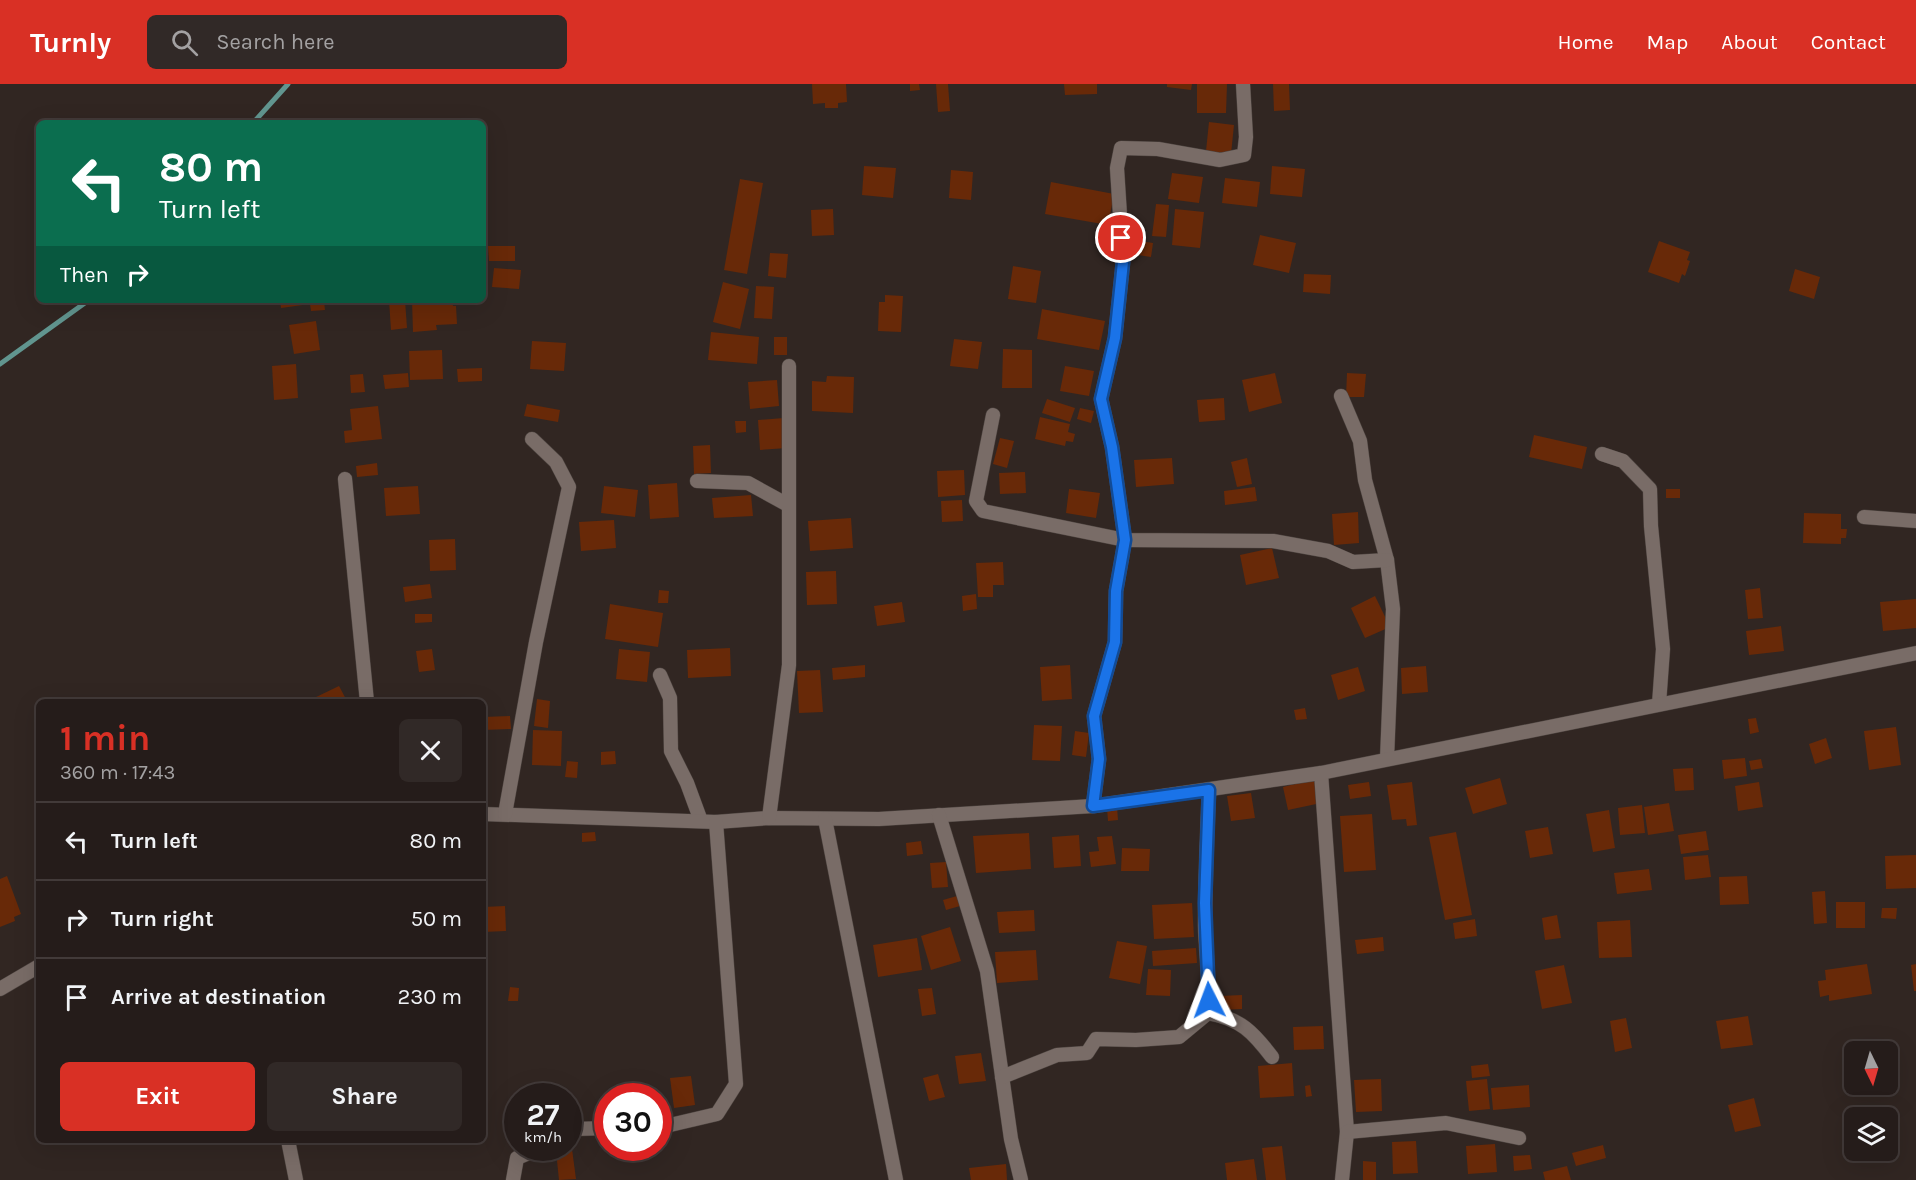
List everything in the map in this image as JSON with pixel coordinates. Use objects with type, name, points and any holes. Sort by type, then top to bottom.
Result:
[{"type":"street","points":[[1093,806],[1099,759],[1094,716],[1115,642],[1116,591],[1125,540],[1112,447],[1101,399],[1115,338],[1123,262],[1117,168],[1121,148],[1158,149],[1221,160],[1244,155],[1246,138],[1243,84]]},
{"type":"street","points":[[770,818],[789,665],[789,366]]},
{"type":"street","points":[[1341,396],[1360,441],[1365,480],[1387,560],[1393,609],[1387,759]]},
{"type":"street","points":[[993,415],[976,501],[983,512],[1125,540],[1273,541],[1328,551],[1353,561],[1387,560]]},
{"type":"street","points":[[505,814],[536,642],[569,487],[556,462],[532,439]]},
{"type":"street","points":[[1602,454],[1623,461],[1650,489],[1651,526],[1663,649],[1659,704]]},
{"type":"street","points":[[345,479],[367,699]]},
{"type":"street","points":[[697,481],[748,483],[788,505]]},
{"type":"street","points":[[1864,517],[1916,521]]},
{"type":"street","points":[[486,814],[716,822],[770,818],[879,819],[1093,806],[1321,773],[1916,653]]},
{"type":"street","points":[[660,675],[670,698],[671,751],[687,783],[700,821]]},
{"type":"street","points":[[1321,773],[1347,1132],[1342,1180]]},
{"type":"street","points":[[1002,1077],[1057,1055],[1087,1053],[1096,1039],[1179,1037],[1208,1013],[1210,986],[1206,963],[1205,903],[1209,790]]},
{"type":"street","points":[[939,815],[987,971],[1011,1139],[1021,1180]]},
{"type":"street","points":[[825,819],[896,1180]]},
{"type":"street","points":[[672,1125],[717,1114],[736,1084],[716,822]]},
{"type":"street","points":[[0,989],[36,968]]},
{"type":"street","points":[[1208,1013],[1223,1016],[1253,1032],[1272,1057]]},
{"type":"street","points":[[1347,1132],[1446,1122],[1519,1138]]},
{"type":"street","points":[[289,1143],[296,1180]]},
{"type":"street","points":[[513,1180],[516,1161]]},
{"type":"building","points":[[812,84],[846,84],[847,102],[838,103],[838,108],[825,108],[825,103],[813,104]]},
{"type":"building","points":[[910,84],[919,84],[920,90],[910,91]]},
{"type":"building","points":[[936,84],[948,84],[950,111],[938,112]]},
{"type":"building","points":[[1064,84],[1097,84],[1097,94],[1065,95]]},
{"type":"building","points":[[1167,84],[1192,84],[1191,90],[1167,87]]},
{"type":"building","points":[[1197,84],[1227,84],[1226,113],[1197,113]]},
{"type":"building","points":[[1273,84],[1289,84],[1290,110],[1274,111]]},
{"type":"building","points":[[1209,122],[1234,125],[1231,154],[1206,151]]},
{"type":"building","points":[[864,166],[896,168],[893,198],[862,195]]},
{"type":"building","points":[[1272,166],[1305,169],[1302,197],[1270,194]]},
{"type":"building","points":[[951,170],[973,172],[971,200],[949,198]]},
{"type":"building","points":[[1172,173],[1203,177],[1199,203],[1168,199]]},
{"type":"building","points":[[1225,178],[1260,182],[1257,207],[1222,203]]},
{"type":"building","points":[[740,179],[763,183],[747,274],[724,270]]},
{"type":"building","points":[[1051,182],[1114,194],[1108,225],[1045,214]]},
{"type":"building","points":[[1156,204],[1169,205],[1166,237],[1152,236]]},
{"type":"building","points":[[833,209],[834,235],[812,236],[811,210]]},
{"type":"building","points":[[1175,209],[1204,212],[1200,248],[1172,245]]},
{"type":"building","points":[[1260,235],[1296,243],[1289,273],[1253,265]]},
{"type":"building","points":[[1140,241],[1153,243],[1151,257],[1138,255]]},
{"type":"building","points":[[1659,241],[1690,252],[1687,260],[1690,261],[1685,276],[1682,274],[1679,283],[1648,272]]},
{"type":"building","points":[[488,246],[515,246],[515,261],[489,261]]},
{"type":"building","points":[[770,253],[788,254],[786,278],[768,276]]},
{"type":"building","points":[[1013,266],[1041,271],[1036,303],[1008,299]]},
{"type":"building","points":[[494,268],[521,270],[519,289],[492,287]]},
{"type":"building","points":[[1795,269],[1820,277],[1814,299],[1789,291]]},
{"type":"building","points":[[1304,274],[1331,275],[1330,294],[1303,292]]},
{"type":"building","points":[[723,282],[749,289],[740,329],[713,322]]},
{"type":"building","points":[[756,286],[774,287],[772,319],[754,318]]},
{"type":"building","points":[[885,295],[903,296],[901,332],[878,331],[879,302],[885,302]]},
{"type":"building","points":[[280,303],[324,303],[325,310],[311,311],[310,304],[281,308]]},
{"type":"building","points":[[389,303],[405,303],[407,328],[391,330]]},
{"type":"building","points":[[412,303],[452,303],[453,306],[456,306],[457,324],[436,325],[437,330],[413,332]]},
{"type":"building","points":[[1042,309],[1105,321],[1099,350],[1037,339]]},
{"type":"building","points":[[316,321],[320,350],[294,354],[289,325]]},
{"type":"building","points":[[711,332],[759,337],[757,364],[708,360]]},
{"type":"building","points":[[774,337],[787,337],[787,355],[774,355]]},
{"type":"building","points":[[954,339],[982,342],[978,369],[950,366]]},
{"type":"building","points":[[532,341],[566,343],[564,371],[530,369]]},
{"type":"building","points":[[1003,349],[1032,350],[1032,388],[1002,388]]},
{"type":"building","points":[[442,350],[443,379],[410,380],[409,351]]},
{"type":"building","points":[[296,364],[298,398],[274,400],[272,366]]},
{"type":"building","points":[[1065,366],[1094,371],[1089,396],[1060,391]]},
{"type":"building","points":[[482,368],[482,381],[458,382],[457,369]]},
{"type":"building","points":[[408,373],[409,387],[385,389],[383,375]]},
{"type":"building","points":[[1275,373],[1282,403],[1249,412],[1242,380]]},
{"type":"building","points":[[1347,373],[1366,374],[1364,397],[1346,397]]},
{"type":"building","points":[[363,374],[365,392],[351,393],[350,375]]},
{"type":"building","points":[[827,376],[854,377],[853,413],[812,411],[812,381],[826,382]]},
{"type":"building","points":[[777,380],[779,406],[750,409],[748,382]]},
{"type":"building","points":[[1224,398],[1225,420],[1199,422],[1197,400]]},
{"type":"building","points":[[1047,399],[1075,408],[1070,422],[1042,413]]},
{"type":"building","points":[[527,404],[560,410],[558,422],[524,416]]},
{"type":"building","points":[[378,406],[382,439],[345,443],[344,431],[352,430],[350,409]]},
{"type":"building","points":[[1080,408],[1094,411],[1091,423],[1077,419]]},
{"type":"building","points":[[1040,417],[1070,424],[1068,432],[1075,434],[1073,442],[1066,441],[1065,446],[1035,439]]},
{"type":"building","points":[[784,418],[787,448],[760,450],[758,420]]},
{"type":"building","points":[[735,421],[746,421],[746,432],[736,433]]},
{"type":"building","points":[[1534,435],[1587,447],[1582,469],[1529,457]]},
{"type":"building","points":[[1000,438],[1014,441],[1007,468],[993,464]]},
{"type":"building","points":[[710,445],[711,473],[694,474],[693,446]]},
{"type":"building","points":[[1172,458],[1174,484],[1136,487],[1134,460]]},
{"type":"building","points":[[1247,458],[1252,484],[1237,487],[1231,462]]},
{"type":"building","points":[[377,463],[378,475],[357,477],[356,466]]},
{"type":"building","points":[[964,470],[965,495],[938,497],[937,471]]},
{"type":"building","points":[[1025,472],[1026,493],[1000,494],[999,473]]},
{"type":"building","points":[[677,483],[679,517],[650,519],[648,485]]},
{"type":"building","points":[[418,486],[420,514],[386,516],[384,488]]},
{"type":"building","points":[[604,486],[638,490],[635,517],[601,513]]},
{"type":"building","points":[[1255,487],[1257,501],[1225,505],[1224,491]]},
{"type":"building","points":[[1069,489],[1100,493],[1096,518],[1066,513]]},
{"type":"building","points":[[1666,489],[1680,489],[1680,498],[1666,498]]},
{"type":"building","points":[[751,495],[753,516],[714,518],[712,498]]},
{"type":"building","points":[[962,500],[963,521],[942,522],[941,501]]},
{"type":"building","points":[[1358,512],[1359,543],[1334,545],[1332,514]]},
{"type":"building","points":[[1804,513],[1841,514],[1841,529],[1847,529],[1846,538],[1841,538],[1841,544],[1803,543]]},
{"type":"building","points":[[851,518],[853,548],[810,551],[808,521]]},
{"type":"building","points":[[614,520],[616,548],[581,551],[579,522]]},
{"type":"building","points":[[455,539],[456,570],[430,571],[429,540]]},
{"type":"building","points":[[1272,548],[1279,578],[1246,585],[1240,555]]},
{"type":"building","points":[[1003,562],[1004,585],[993,585],[993,597],[978,597],[976,563]]},
{"type":"building","points":[[836,571],[837,604],[807,605],[806,572]]},
{"type":"building","points":[[430,584],[432,598],[405,602],[403,587]]},
{"type":"building","points":[[1760,588],[1763,618],[1748,619],[1745,590]]},
{"type":"building","points":[[659,590],[669,591],[668,603],[658,603]]},
{"type":"building","points":[[976,594],[977,609],[963,611],[962,596]]},
{"type":"building","points":[[1375,596],[1390,627],[1365,638],[1351,608]]},
{"type":"building","points":[[1916,599],[1916,628],[1883,631],[1880,602]]},
{"type":"building","points":[[902,602],[905,622],[877,626],[874,606]]},
{"type":"building","points":[[610,604],[663,613],[658,647],[605,639]]},
{"type":"building","points":[[415,614],[432,614],[432,622],[415,623]]},
{"type":"building","points":[[1781,626],[1784,651],[1749,655],[1746,631]]},
{"type":"building","points":[[730,648],[731,676],[688,678],[687,650]]},
{"type":"building","points":[[432,649],[435,670],[419,672],[416,651]]},
{"type":"building","points":[[619,649],[650,652],[647,682],[616,679]]},
{"type":"building","points":[[865,665],[865,677],[833,680],[832,668]]},
{"type":"building","points":[[1070,665],[1072,699],[1042,701],[1040,667]]},
{"type":"building","points":[[1426,666],[1428,692],[1402,694],[1401,668]]},
{"type":"building","points":[[1358,667],[1365,691],[1338,700],[1331,675]]},
{"type":"building","points":[[820,670],[823,712],[799,713],[797,671]]},
{"type":"building","points":[[339,686],[346,699],[312,699]]},
{"type":"building","points":[[537,699],[550,701],[548,728],[534,726]]},
{"type":"building","points":[[1305,708],[1307,719],[1296,720],[1294,710]]},
{"type":"building","points":[[510,716],[511,729],[486,730],[486,717]]},
{"type":"building","points":[[1756,718],[1759,732],[1750,734],[1748,719]]},
{"type":"building","points":[[1034,725],[1062,726],[1060,761],[1032,760]]},
{"type":"building","points":[[1896,727],[1901,765],[1869,770],[1864,731]]},
{"type":"building","points":[[533,730],[562,731],[561,766],[532,765]]},
{"type":"building","points":[[1075,731],[1089,733],[1086,757],[1072,755]]},
{"type":"building","points":[[1826,738],[1832,758],[1815,764],[1809,744]]},
{"type":"building","points":[[615,751],[616,764],[601,765],[601,752]]},
{"type":"building","points":[[1745,758],[1747,776],[1724,779],[1722,760]]},
{"type":"building","points":[[1761,759],[1763,768],[1751,770],[1749,761]]},
{"type":"building","points":[[567,761],[578,762],[577,778],[565,777]]},
{"type":"building","points":[[1693,768],[1694,790],[1675,791],[1673,769]]},
{"type":"building","points":[[1500,778],[1507,804],[1473,814],[1465,788]]},
{"type":"building","points":[[1315,779],[1321,803],[1288,810],[1283,787]]},
{"type":"building","points":[[1369,782],[1371,796],[1350,799],[1348,785]]},
{"type":"building","points":[[1412,782],[1417,825],[1407,826],[1406,819],[1392,820],[1387,785]]},
{"type":"building","points":[[1759,782],[1763,807],[1738,811],[1735,786]]},
{"type":"building","points":[[1251,793],[1255,818],[1231,821],[1227,796]]},
{"type":"building","points":[[1669,803],[1674,831],[1648,835],[1644,807]]},
{"type":"building","points":[[1642,805],[1645,833],[1620,835],[1618,808]]},
{"type":"building","points":[[1117,807],[1118,820],[1108,821],[1107,808]]},
{"type":"building","points":[[1609,810],[1615,848],[1593,852],[1586,814]]},
{"type":"building","points":[[1372,814],[1376,870],[1344,872],[1340,816]]},
{"type":"building","points":[[1548,827],[1553,854],[1530,858],[1525,831]]},
{"type":"building","points":[[1706,831],[1709,850],[1681,854],[1678,835]]},
{"type":"building","points":[[595,832],[596,841],[582,842],[582,833]]},
{"type":"building","points":[[1456,832],[1472,915],[1445,920],[1429,837]]},
{"type":"building","points":[[1029,833],[1031,869],[976,873],[973,836]]},
{"type":"building","points":[[1079,835],[1081,866],[1054,868],[1052,837]]},
{"type":"building","points":[[1112,836],[1116,864],[1091,867],[1089,852],[1099,851],[1097,837]]},
{"type":"building","points":[[921,841],[923,854],[907,856],[906,843]]},
{"type":"building","points":[[1122,848],[1150,849],[1149,871],[1121,871]]},
{"type":"building","points":[[1708,855],[1711,877],[1685,880],[1683,857]]},
{"type":"building","points":[[1916,855],[1916,888],[1886,889],[1885,856]]},
{"type":"building","points":[[946,862],[948,887],[932,888],[930,863]]},
{"type":"building","points":[[1649,869],[1652,890],[1617,894],[1614,873]]},
{"type":"building","points":[[7,876],[21,914],[14,917],[15,921],[0,927],[0,879]]},
{"type":"building","points":[[1747,876],[1749,904],[1720,905],[1719,877]]},
{"type":"building","points":[[1825,891],[1827,923],[1814,924],[1812,892]]},
{"type":"building","points":[[957,896],[960,906],[946,910],[943,900]]},
{"type":"building","points":[[1836,902],[1865,902],[1865,928],[1836,928]]},
{"type":"building","points":[[1192,903],[1194,937],[1154,939],[1152,905]]},
{"type":"building","points":[[505,906],[506,931],[486,932],[486,907]]},
{"type":"building","points":[[1882,908],[1897,908],[1896,919],[1881,918]]},
{"type":"building","points":[[1034,910],[1035,931],[999,933],[997,912]]},
{"type":"building","points":[[1557,915],[1561,938],[1545,940],[1542,918]]},
{"type":"building","points":[[1475,919],[1477,936],[1455,939],[1453,923]]},
{"type":"building","points":[[1630,920],[1632,957],[1599,958],[1597,922]]},
{"type":"building","points":[[950,927],[961,961],[931,970],[921,936]]},
{"type":"building","points":[[1383,937],[1384,951],[1357,954],[1355,940]]},
{"type":"building","points":[[917,938],[922,970],[878,977],[873,945]]},
{"type":"building","points":[[1117,941],[1147,946],[1140,984],[1109,978]]},
{"type":"building","points":[[1196,948],[1197,963],[1153,966],[1152,951]]},
{"type":"building","points":[[1036,950],[1038,980],[997,983],[995,952]]},
{"type":"building","points":[[1867,964],[1872,994],[1829,1001],[1829,995],[1820,997],[1818,981],[1826,980],[1825,970]]},
{"type":"building","points":[[1916,964],[1916,991],[1914,991],[1911,965]]},
{"type":"building","points":[[1564,965],[1572,1003],[1542,1009],[1535,971]]},
{"type":"building","points":[[1148,969],[1171,970],[1170,996],[1146,995]]},
{"type":"building","points":[[510,987],[519,988],[518,1001],[508,1001]]},
{"type":"building","points":[[932,988],[936,1014],[922,1016],[918,989]]},
{"type":"building","points":[[1242,995],[1242,1009],[1220,1010],[1220,996]]},
{"type":"building","points":[[1748,1016],[1753,1045],[1721,1049],[1716,1021]]},
{"type":"building","points":[[1626,1018],[1632,1048],[1615,1052],[1610,1021]]},
{"type":"building","points":[[1323,1026],[1324,1049],[1294,1050],[1293,1027]]},
{"type":"building","points":[[981,1053],[986,1081],[959,1084],[955,1056]]},
{"type":"building","points":[[1292,1063],[1294,1096],[1260,1098],[1258,1066]]},
{"type":"building","points":[[1488,1064],[1490,1076],[1472,1078],[1471,1066]]},
{"type":"building","points":[[938,1074],[945,1097],[929,1101],[923,1078]]},
{"type":"building","points":[[691,1076],[695,1105],[674,1108],[670,1078]]},
{"type":"building","points":[[1381,1079],[1382,1111],[1356,1112],[1354,1080]]},
{"type":"building","points":[[1487,1079],[1490,1109],[1469,1111],[1466,1081]]},
{"type":"building","points":[[1310,1085],[1312,1096],[1306,1097],[1305,1086]]},
{"type":"building","points":[[1529,1085],[1530,1107],[1493,1110],[1491,1088]]},
{"type":"building","points":[[1754,1098],[1761,1126],[1735,1132],[1728,1105]]},
{"type":"building","points":[[1416,1141],[1418,1173],[1393,1174],[1392,1142]]},
{"type":"building","points":[[1495,1144],[1497,1172],[1468,1174],[1466,1146]]},
{"type":"building","points":[[1603,1145],[1606,1158],[1576,1166],[1572,1153]]},
{"type":"building","points":[[1282,1146],[1286,1180],[1266,1180],[1262,1148]]},
{"type":"building","points":[[1530,1155],[1532,1169],[1514,1171],[1513,1156]]},
{"type":"building","points":[[1254,1159],[1257,1180],[1227,1180],[1225,1163]]},
{"type":"building","points":[[557,1161],[574,1161],[576,1179],[559,1180]]},
{"type":"building","points":[[1363,1161],[1376,1162],[1376,1180],[1363,1180]]},
{"type":"building","points":[[1006,1164],[1007,1180],[971,1180],[969,1168]]},
{"type":"building","points":[[1567,1166],[1571,1180],[1545,1180],[1543,1172]]},
{"type":"waterway","points":[[256,120],[288,84]]},
{"type":"waterway","points":[[0,364],[85,303]]},
{"type":"route","points":[[1121,238],[1123,262],[1115,338],[1101,399],[1112,447],[1125,540],[1116,591],[1115,642],[1094,716],[1099,759],[1093,806],[1209,790],[1205,903],[1209,1000]]}]
